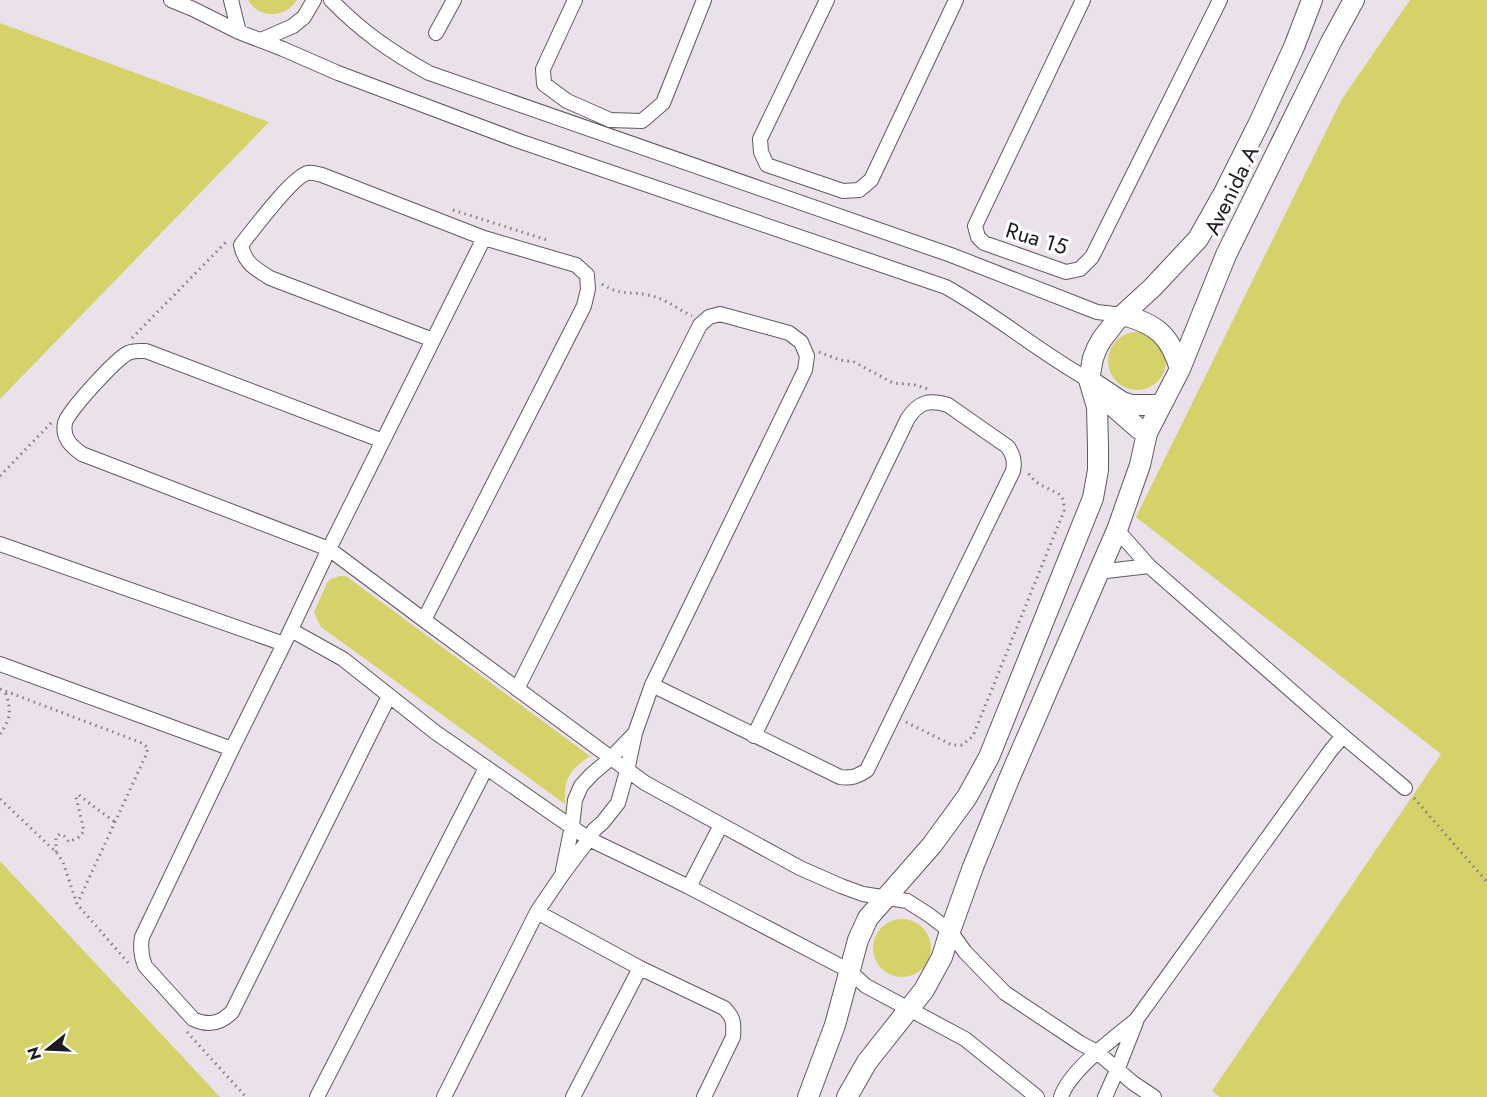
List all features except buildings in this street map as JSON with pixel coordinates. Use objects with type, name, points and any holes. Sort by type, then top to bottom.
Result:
[{"type":"main road","name":"Avenida A","points":[[1123,315],[1198,239],[1259,123],[1312,0]]},
{"type":"main road","name":"Avenida A","points":[[950,931],[991,823],[1117,530],[1140,465],[1147,433],[1180,369],[1226,255],[1330,42],[1354,0]]},
{"type":"main road","points":[[808,1097],[835,1025],[848,970],[868,918],[939,835],[967,797],[989,757],[1093,498],[1098,470],[1098,436],[1097,407],[1089,380],[1093,358],[1102,339],[1123,315],[1153,326],[1170,345],[1180,369]]},
{"type":"main road","points":[[1089,380],[1122,402],[1132,405],[1161,405]]},
{"type":"main road","points":[[1089,380],[1110,404],[1147,433]]},
{"type":"main road","points":[[847,1097],[867,1062],[924,990],[942,957],[950,931]]},
{"type":"street","points":[[171,0],[239,32],[370,86],[519,141],[946,287],[968,299],[1061,364],[1089,380]]},
{"type":"street","points":[[231,0],[239,32]]},
{"type":"street","points":[[261,40],[293,26],[304,17],[314,0]]},
{"type":"street","points":[[331,0],[352,22],[397,55],[429,73],[951,255],[1097,312],[1123,315]]},
{"type":"street","points":[[347,0],[352,22]]},
{"type":"street","points":[[436,33],[454,0]]},
{"type":"street","points":[[575,0],[543,69],[544,84],[567,101],[610,120],[642,121],[663,103],[704,0]]},
{"type":"street","points":[[827,0],[760,139],[761,152],[767,165],[843,191],[859,190],[871,180],[956,0]]},
{"type":"street","name":"Rua 15","points":[[1083,0],[975,226],[978,237],[984,243],[1066,272],[1080,269],[1092,257],[1220,0]]},
{"type":"street","points":[[424,620],[584,306],[588,289],[587,275],[576,266],[484,238],[322,175],[308,173],[298,177],[241,245],[248,262],[270,278],[433,340]]},
{"type":"street","points":[[389,696],[232,1012],[226,1018],[210,1024],[193,1019],[146,966],[141,957],[142,937],[329,549],[484,238]]},
{"type":"street","points":[[444,1097],[537,912],[594,830],[618,802],[634,733],[652,685],[805,370],[807,356],[801,342],[789,333],[720,314],[709,317],[700,325],[517,689]]},
{"type":"street","points":[[383,441],[146,351],[125,354],[87,393],[66,420],[65,430],[71,446],[82,454],[329,549],[645,783],[800,868],[862,894],[907,901],[950,931],[965,951],[1005,993],[1097,1052],[1133,1083],[1154,1097]]},
{"type":"street","points":[[652,685],[754,736],[840,777],[849,778],[860,775],[867,770],[1014,471],[1013,454],[1008,447],[948,405],[928,402],[916,408],[908,418],[754,736]]},
{"type":"street","points":[[1117,530],[1149,566],[1405,788]]},
{"type":"street","points":[[0,544],[285,644]]},
{"type":"street","points":[[1098,572],[1149,566]]},
{"type":"street","points":[[291,630],[343,659],[435,732],[589,839],[689,887],[848,970],[866,986],[965,1039],[1037,1097]]},
{"type":"street","points":[[0,664],[232,749]]},
{"type":"street","points":[[562,875],[575,800],[581,786],[634,733]]},
{"type":"street","points":[[1061,1097],[1069,1080],[1097,1052],[1136,1020],[1343,736]]},
{"type":"street","points":[[317,1097],[486,768]]},
{"type":"street","points":[[689,887],[721,825]]},
{"type":"street","points":[[537,912],[640,968],[724,1008],[732,1016],[734,1037],[704,1097]]},
{"type":"street","points":[[573,1097],[640,968]]},
{"type":"street","points":[[1105,1097],[1136,1020]]},
{"type":"path","points":[[125,345],[230,238]]},
{"type":"path","points":[[587,275],[613,291],[648,295],[667,301],[695,317]]},
{"type":"path","points":[[818,352],[840,360],[854,362],[893,383],[915,385],[933,390]]},
{"type":"path","points":[[0,476],[58,415]]},
{"type":"path","points":[[893,716],[952,745],[962,745],[973,736],[1064,511],[1064,502],[1058,493],[1044,487],[1031,477],[1024,465]]},
{"type":"path","points":[[0,689],[142,743],[148,748],[77,904]]},
{"type":"path","points":[[0,734],[10,715],[5,691]]},
{"type":"path","points":[[1405,788],[1487,882]]},
{"type":"path","points":[[56,852],[56,837],[60,834],[69,842],[79,837],[84,831],[76,796],[79,795],[115,822]]},
{"type":"path","points":[[0,800],[56,852],[63,862],[77,904],[132,968]]},
{"type":"path","points":[[186,1030],[246,1097]]},
{"type":"shaded area","points":[[248,0],[297,0],[286,10],[266,14],[259,11]]},
{"type":"shaded area","points":[[1410,0],[1487,0],[1487,1097],[1220,1097],[1212,1091],[1441,754],[1136,517],[1342,99]]},
{"type":"shaded area","points":[[0,23],[269,122],[0,399]]},
{"type":"shaded area","points":[[1131,332],[1143,332],[1158,340],[1166,355],[1166,367],[1158,382],[1143,390],[1131,390],[1116,382],[1108,367],[1108,355],[1116,340]]},
{"type":"shaded area","points":[[340,576],[346,576],[590,756],[569,776],[565,804],[321,627],[314,612],[327,583]]},
{"type":"shaded area","points":[[0,861],[220,1097],[0,1097]]},
{"type":"shaded area","points":[[902,919],[913,921],[926,932],[931,948],[929,959],[918,972],[902,977],[891,975],[878,964],[873,948],[875,937],[886,924]]}]
